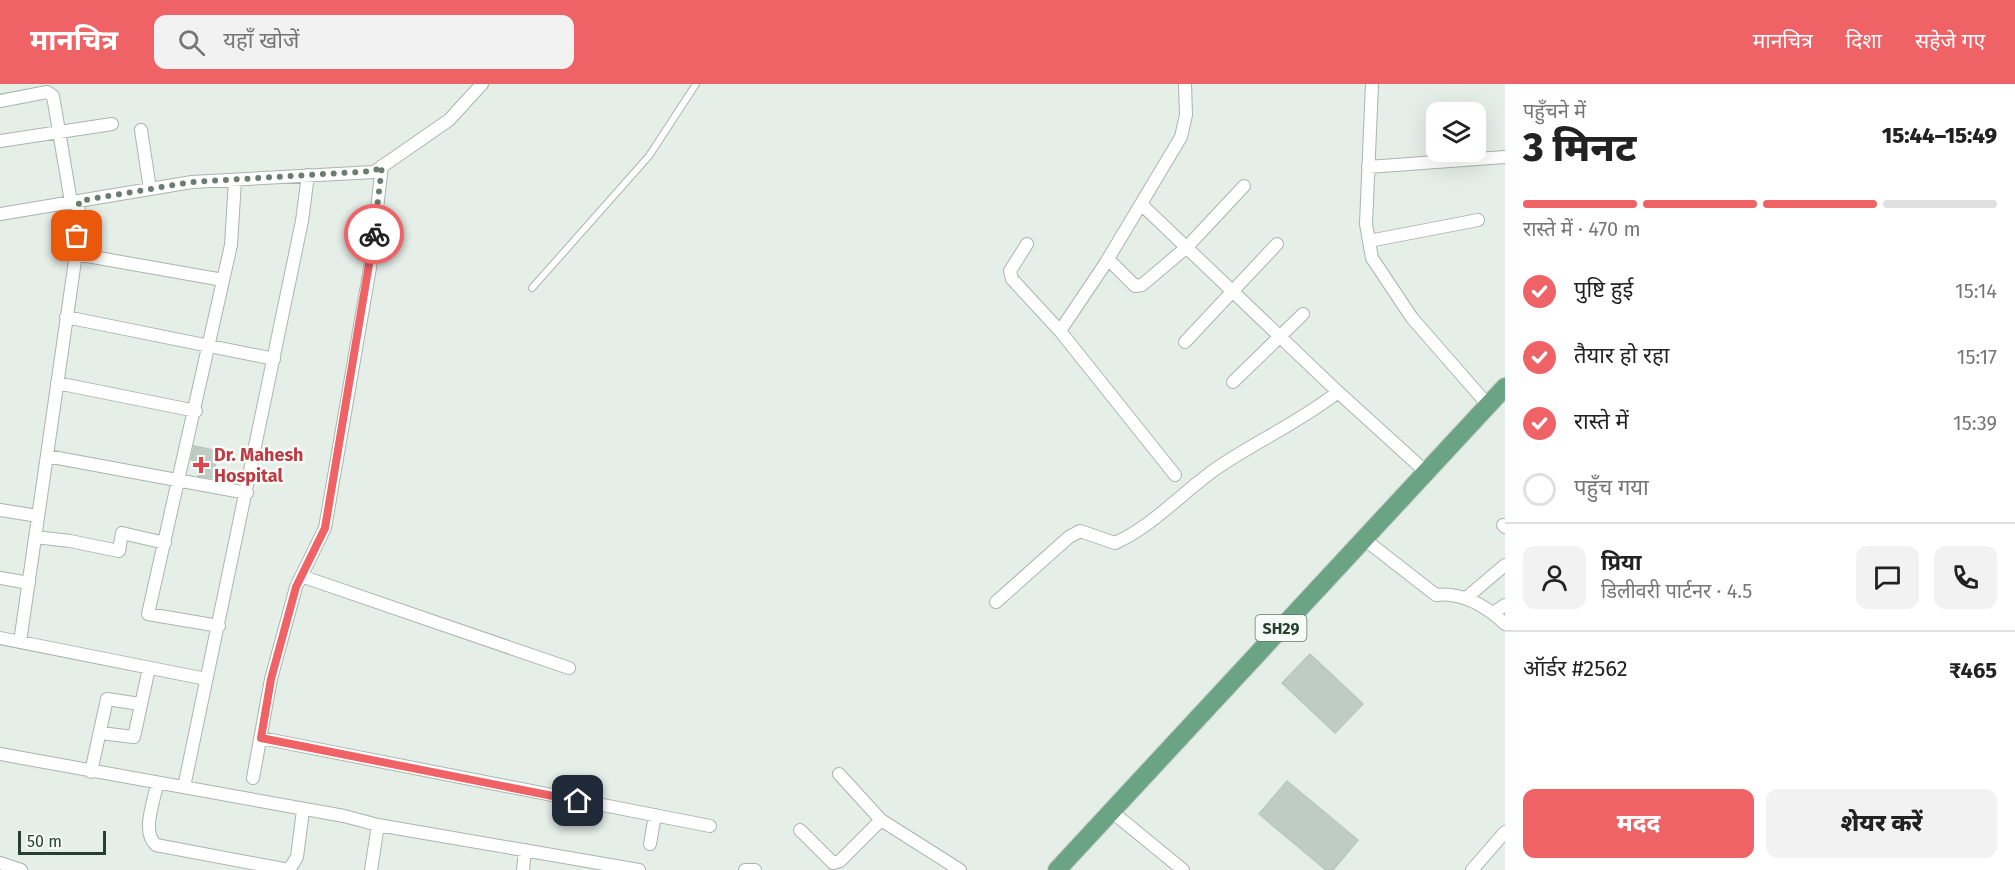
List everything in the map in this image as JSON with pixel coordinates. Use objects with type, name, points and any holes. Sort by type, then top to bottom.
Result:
[{"type":"main road","name":"SH29","points":[[1057,870],[1505,388]]},
{"type":"street","points":[[0,214],[150,189],[235,180],[374,171],[449,120],[482,84]]},
{"type":"street","points":[[1060,331],[1108,259],[1181,137],[1186,115],[1185,84]]},
{"type":"street","points":[[1372,84],[1366,224],[1372,258],[1412,318],[1488,405]]},
{"type":"street","points":[[0,101],[48,92],[55,101],[75,202],[76,254],[20,642]]},
{"type":"street","points":[[0,141],[112,124]]},
{"type":"street","points":[[141,130],[150,189]]},
{"type":"street","points":[[1368,167],[1505,157]]},
{"type":"street","points":[[253,778],[271,679],[296,587],[325,528],[370,268],[382,166]]},
{"type":"street","points":[[184,787],[247,493],[302,221],[308,175]]},
{"type":"street","points":[[219,626],[148,614],[196,411],[231,245],[235,180]]},
{"type":"street","points":[[1108,259],[1135,286],[1142,285],[1187,247],[1244,186]]},
{"type":"street","points":[[1141,204],[1280,338],[1426,472]]},
{"type":"street","points":[[1369,241],[1478,220]]},
{"type":"street","points":[[1027,244],[1010,271],[1012,279],[1060,331],[1175,475]]},
{"type":"street","points":[[1185,342],[1277,244]]},
{"type":"street","points":[[76,254],[223,280]]},
{"type":"street","points":[[1233,382],[1303,314]]},
{"type":"street","points":[[66,317],[274,359]]},
{"type":"street","points":[[57,383],[196,411]]},
{"type":"street","points":[[996,602],[1069,537],[1080,531],[1115,543],[1134,534],[1218,467],[1311,413],[1338,392]]},
{"type":"street","points":[[47,456],[247,493]]},
{"type":"street","points":[[0,510],[38,516]]},
{"type":"street","points":[[35,537],[119,551],[122,533],[165,543]]},
{"type":"street","points":[[1364,539],[1436,595],[1452,593],[1466,598],[1493,613],[1505,624]]},
{"type":"street","points":[[1466,598],[1505,565]]},
{"type":"street","points":[[301,576],[569,668]]},
{"type":"street","points":[[0,578],[29,584]]},
{"type":"street","points":[[1493,613],[1505,605]]},
{"type":"street","points":[[0,638],[206,679]]},
{"type":"street","points":[[100,733],[134,737],[149,668]]},
{"type":"street","points":[[92,772],[107,699],[140,704]]},
{"type":"street","points":[[261,738],[710,826]]},
{"type":"street","points":[[0,754],[378,825],[639,870]]},
{"type":"street","points":[[839,774],[881,820],[960,870]]},
{"type":"street","points":[[157,784],[148,832],[149,840],[156,845],[231,865],[289,870],[297,857],[303,810]]},
{"type":"street","points":[[1111,811],[1183,870]]},
{"type":"street","points":[[650,844],[655,815]]},
{"type":"street","points":[[800,830],[833,862],[840,861],[881,820]]},
{"type":"street","points":[[371,870],[378,825]]},
{"type":"street","points":[[1472,870],[1505,832]]},
{"type":"street","points":[[523,870],[525,850]]},
{"type":"street","points":[[0,863],[21,870]]},
{"type":"street","points":[[745,870],[755,870]]},
{"type":"lane","points":[[532,288],[649,156],[696,84]]},
{"type":"building","points":[[194,446],[218,451],[213,478],[198,476],[201,462],[191,460]]},
{"type":"building","points":[[1310,654],[1363,704],[1335,733],[1282,683]]},
{"type":"building","points":[[1287,781],[1358,840],[1333,870],[1326,870],[1259,814]]},
{"type":"way so far","points":[[77,236],[79,201],[192,182],[374,171],[382,166],[374,234]]},
{"type":"place","name":"Dr. Mahesh Hospital","points":[[201,465]]},
{"type":"route","points":[[374,234],[325,528],[296,587],[271,679],[261,738],[578,801]]}]
